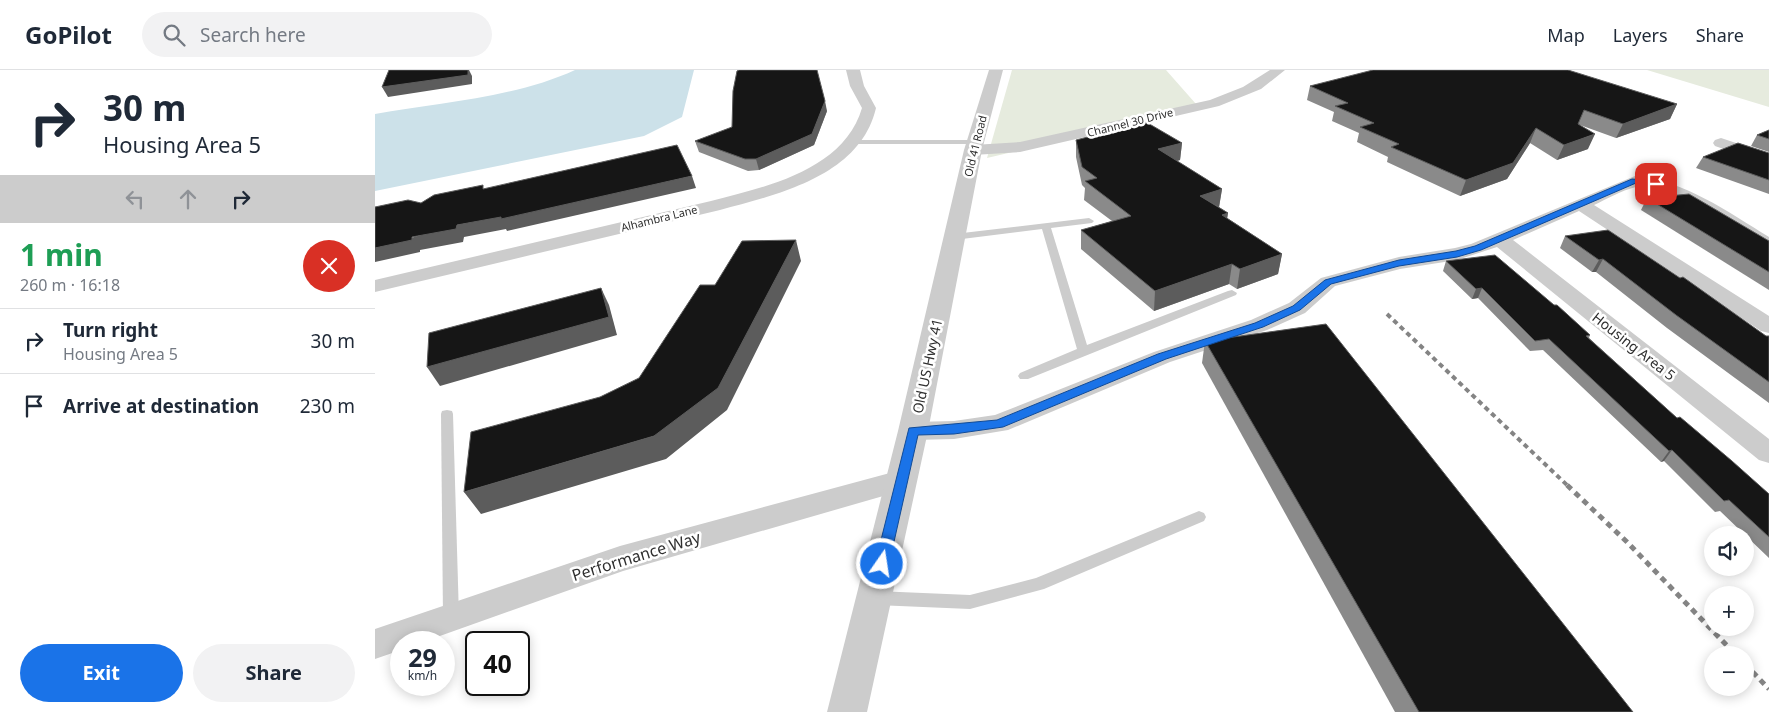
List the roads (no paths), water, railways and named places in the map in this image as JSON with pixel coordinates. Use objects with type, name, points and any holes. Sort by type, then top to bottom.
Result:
[{"type":"street","name":"Alhambra Lane","points":[[375,286],[747,196],[795,181],[837,157],[853,142],[865,126],[869,108],[857,86],[853,70]]},
{"type":"street","name":"Old 41 Road","points":[[955,230],[974,146],[995,70]]},
{"type":"street","name":"Channel 30 Drive","points":[[974,146],[1020,147],[1214,103],[1243,94],[1265,82],[1278,70]]},
{"type":"street","points":[[1721,144],[1769,160]]},
{"type":"street","points":[[913,431],[954,430],[999,424],[1162,357],[1259,325],[1297,308],[1328,282],[1399,263],[1457,254],[1500,240],[1635,181],[1649,181],[1676,192],[1769,245]]},
{"type":"street","points":[[1581,204],[1769,326]]},
{"type":"street","name":"Old US Hwy 41","points":[[847,712],[913,431],[955,230]]},
{"type":"street","name":"Housing Area 5","points":[[1500,240],[1769,453]]},
{"type":"street","name":"Performance Way","points":[[375,644],[620,559],[901,481]]},
{"type":"lane","points":[[853,142],[974,146]]},
{"type":"lane","points":[[955,230],[1046,227],[1089,221]]},
{"type":"lane","points":[[1046,227],[1083,351]]},
{"type":"lane","points":[[1025,376],[1083,351],[1232,293]]},
{"type":"lane","points":[[447,414],[451,617]]},
{"type":"lane","points":[[874,598],[970,602],[1039,584],[1199,517]]},
{"type":"water","points":[[575,70],[694,70],[682,117],[644,136],[375,191],[375,114],[503,93],[528,87]]},
{"type":"railway","points":[[1387,314],[1568,486]]},
{"type":"railway","points":[[1567,485],[1627,542],[1727,646]]},
{"type":"railway","points":[[1754,673],[1769,689]]}]
